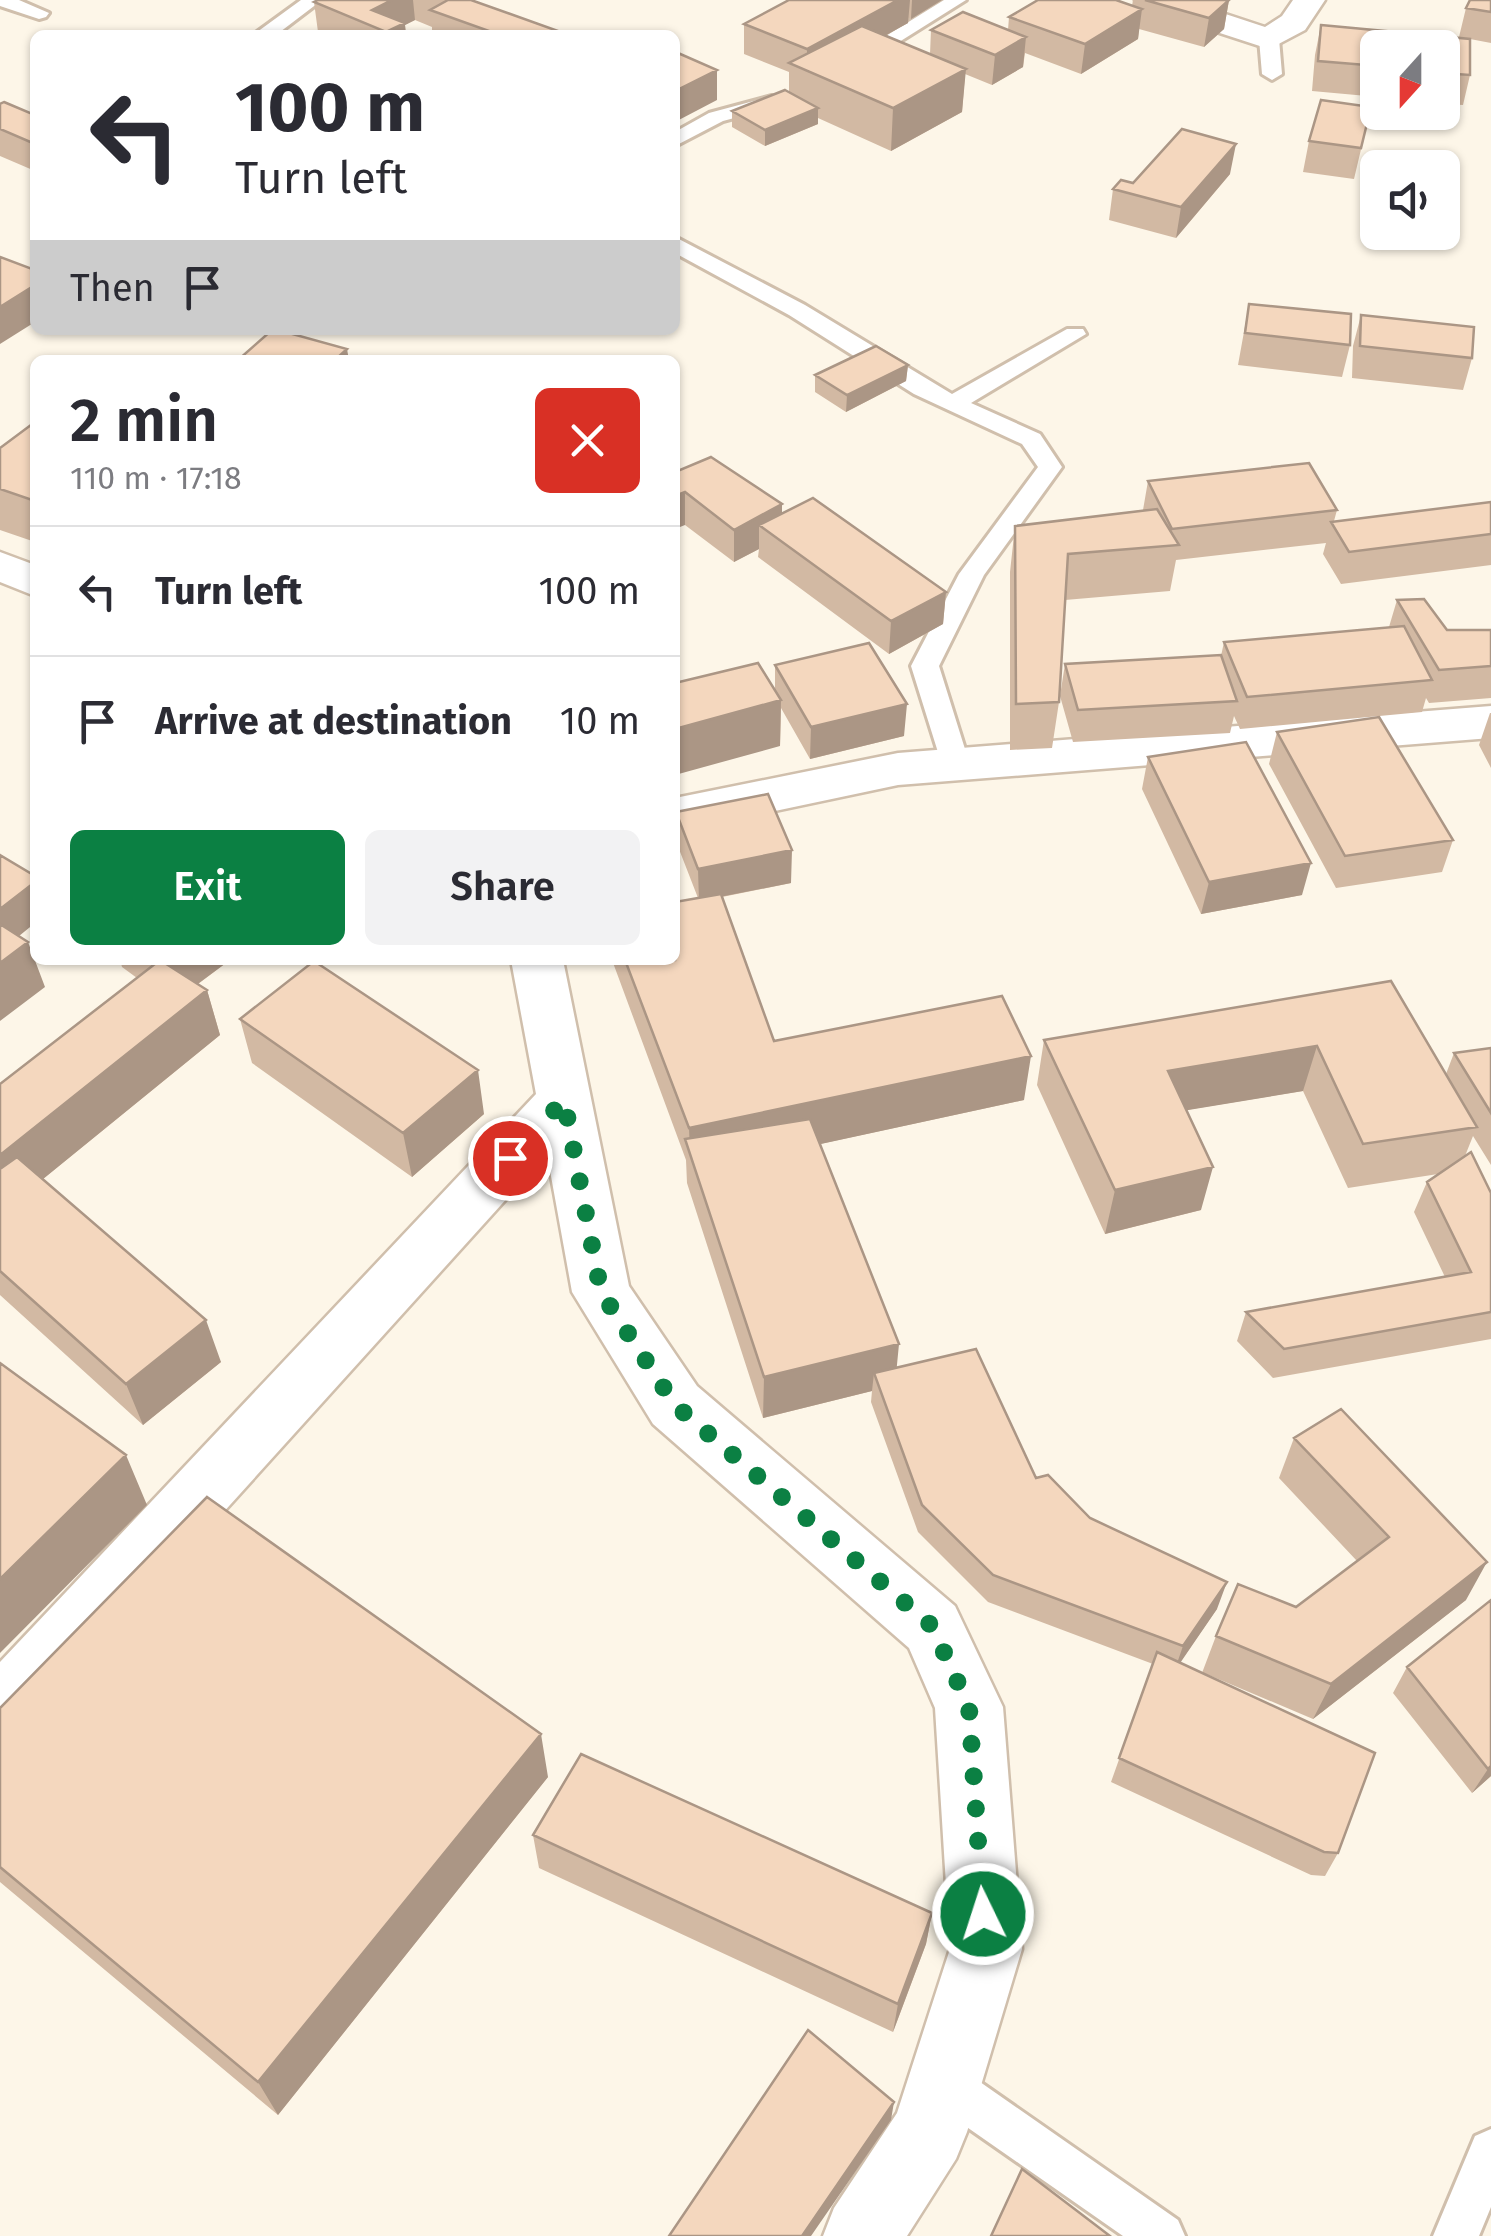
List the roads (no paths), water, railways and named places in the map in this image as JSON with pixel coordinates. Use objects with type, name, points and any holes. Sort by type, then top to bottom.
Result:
[{"type":"street","points":[[1151,0],[1269,40],[1294,23],[1309,0]]},
{"type":"street","points":[[0,565],[30,580]]},
{"type":"street","points":[[680,814],[898,769],[1491,722]]},
{"type":"street","points":[[538,965],[601,1292],[675,1405],[932,1626],[969,1707],[986,1949],[929,2132],[862,2236]]},
{"type":"street","points":[[0,1710],[564,1100]]},
{"type":"lane","points":[[1,0],[39,13]]},
{"type":"lane","points":[[270,30],[314,0]]},
{"type":"lane","points":[[831,75],[957,0]]},
{"type":"lane","points":[[1269,40],[1272,74]]},
{"type":"lane","points":[[680,137],[716,117],[756,109],[786,95]]},
{"type":"lane","points":[[680,247],[797,310],[922,389],[1031,440],[1050,467],[972,574],[924,666],[956,764]]},
{"type":"lane","points":[[953,403],[1075,334]]},
{"type":"lane","points":[[944,2084],[1162,2236]]},
{"type":"lane","points":[[1456,2236],[1491,2152]]}]
